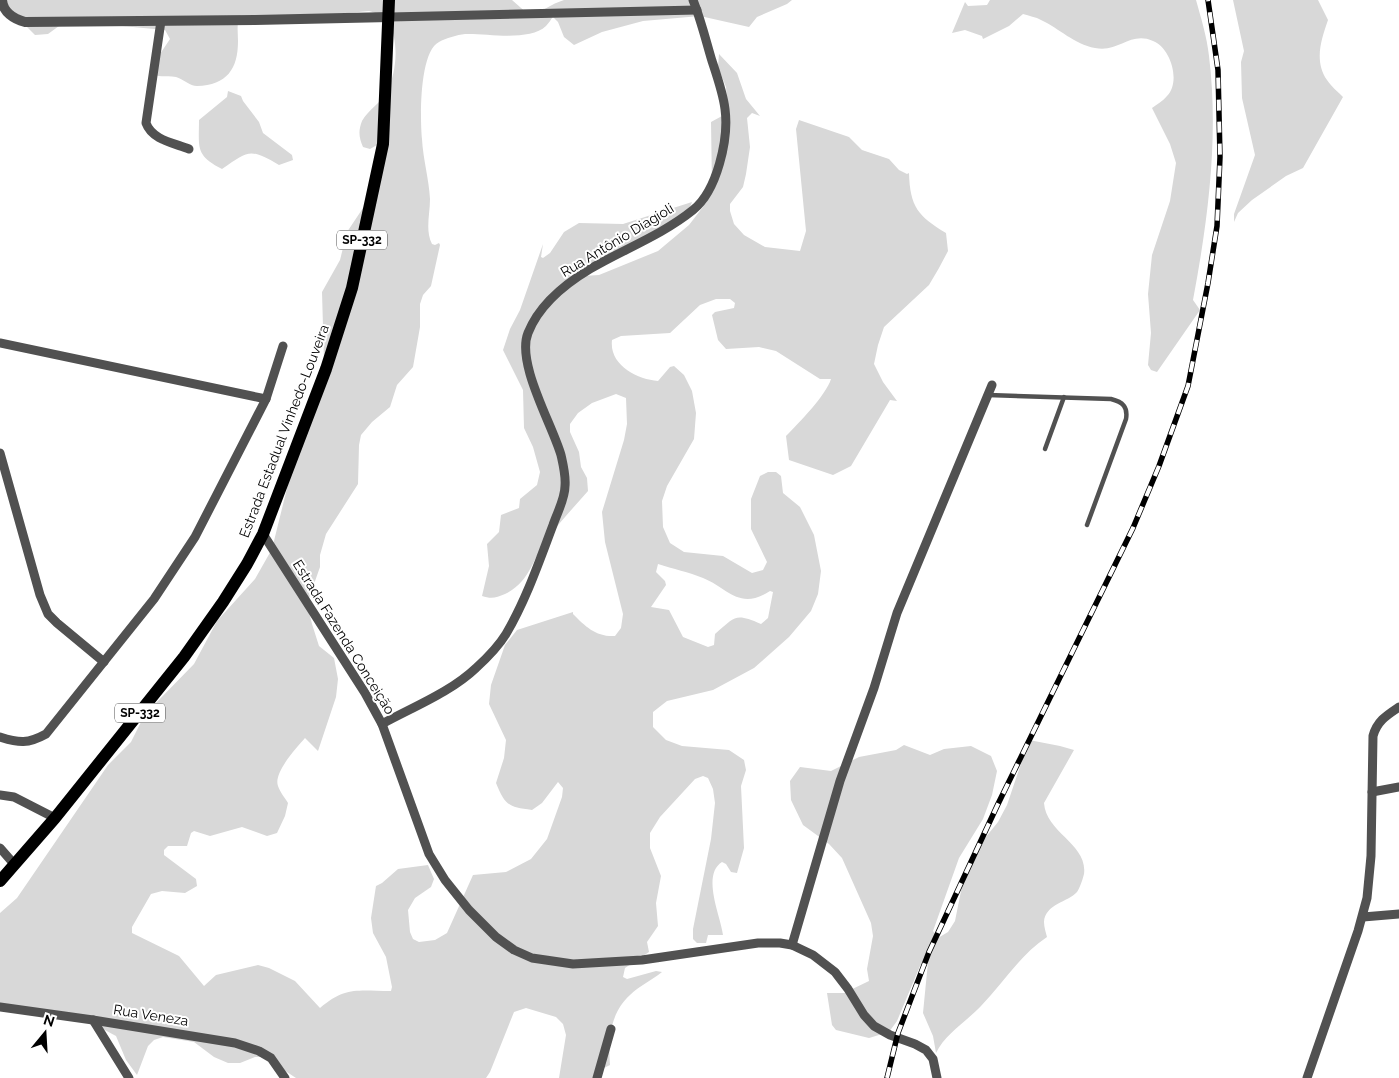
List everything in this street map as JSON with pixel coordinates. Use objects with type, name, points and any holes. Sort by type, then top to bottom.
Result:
[{"type":"main road","name":"Estrada Estadual Vinhedo-Louveira","points":[[0,880],[55,818],[186,655],[228,594],[263,534],[326,369],[352,288],[383,144],[390,17],[389,0]]},
{"type":"street","points":[[2,0],[8,13],[17,20],[25,22],[390,17],[697,10]]},
{"type":"street","name":"Rua Antônio Diagioli","points":[[382,724],[462,680],[490,655],[505,635],[522,602],[552,528],[565,488],[564,472],[560,454],[530,373],[525,350],[527,335],[534,320],[554,295],[575,278],[670,226],[694,209],[705,198],[714,181],[724,139],[725,110],[693,0]]},
{"type":"street","points":[[162,21],[146,123],[148,130],[157,137],[189,149]]},
{"type":"street","points":[[0,343],[266,399]]},
{"type":"street","points":[[0,737],[24,742],[34,740],[46,734],[154,600],[195,536],[266,399],[283,346]]},
{"type":"street","points":[[792,945],[840,781],[874,688],[897,613],[992,385]]},
{"type":"street","points":[[0,454],[40,596],[48,614],[104,662]]},
{"type":"street","name":"Estrada Fazenda Conceição","points":[[263,534],[365,694],[382,724],[429,854],[445,880],[469,910],[496,937],[514,950],[532,958],[573,964],[642,960],[758,943],[792,945],[813,955],[835,972],[848,988],[864,1015],[874,1026],[926,1050],[933,1059],[937,1078]]},
{"type":"street","points":[[1307,1078],[1363,917],[1367,898],[1373,736],[1378,723],[1399,707]]},
{"type":"street","points":[[1372,792],[1399,787]]},
{"type":"street","points":[[0,795],[14,797],[55,818]]},
{"type":"street","points":[[0,848],[14,864]]},
{"type":"street","points":[[1363,917],[1399,914]]},
{"type":"street","name":"Rua Veneza","points":[[0,1007],[235,1043],[259,1051],[272,1058],[285,1078]]},
{"type":"street","points":[[93,1020],[129,1078]]},
{"type":"street","points":[[597,1078],[611,1029]]},
{"type":"lane","points":[[988,394],[1111,399],[1120,401],[1125,406],[1127,412],[1126,419],[1087,525]]},
{"type":"lane","points":[[1045,449],[1064,397]]},
{"type":"shaded area","points":[[6,0],[512,0],[529,15],[564,0],[792,0],[757,17],[749,27],[700,16],[643,21],[602,32],[574,45],[564,37],[558,22],[553,17],[546,26],[529,34],[507,36],[465,34],[439,42],[432,48],[424,72],[421,130],[430,199],[429,233],[432,244],[439,243],[440,245],[431,286],[423,295],[420,304],[420,327],[413,367],[397,385],[390,407],[372,422],[361,435],[358,484],[326,534],[320,555],[320,567],[307,604],[319,646],[334,658],[338,679],[336,697],[318,751],[305,738],[282,767],[277,781],[281,793],[288,803],[285,816],[277,833],[267,836],[242,827],[210,836],[194,831],[191,833],[187,846],[168,846],[164,850],[164,855],[196,879],[197,886],[185,893],[162,891],[151,894],[132,927],[132,933],[179,956],[204,986],[216,975],[258,965],[269,968],[295,981],[320,1008],[337,996],[353,991],[391,991],[392,987],[386,957],[373,933],[371,918],[376,886],[398,869],[428,865],[434,879],[431,887],[415,898],[408,910],[410,932],[413,939],[419,942],[435,940],[447,933],[473,875],[506,872],[531,859],[547,839],[562,797],[563,788],[558,782],[542,803],[532,810],[512,806],[502,796],[496,783],[504,758],[506,740],[489,704],[491,685],[505,645],[517,630],[573,612],[587,627],[602,635],[615,636],[621,628],[623,614],[605,542],[602,512],[624,440],[627,424],[626,398],[616,394],[592,403],[578,413],[570,424],[570,432],[579,452],[581,467],[587,478],[588,491],[547,539],[530,570],[514,589],[491,598],[482,596],[489,566],[487,544],[499,532],[501,515],[519,508],[520,499],[537,485],[540,472],[533,447],[524,428],[523,390],[503,350],[510,329],[520,310],[543,244],[541,257],[543,258],[550,253],[564,232],[579,223],[623,224],[692,202],[689,210],[583,276],[599,275],[658,251],[689,225],[706,203],[712,186],[711,122],[722,116],[727,101],[726,87],[718,67],[719,54],[737,73],[746,99],[760,116],[752,113],[747,118],[750,147],[746,174],[743,187],[730,204],[734,224],[744,235],[765,247],[800,251],[806,231],[796,129],[799,120],[849,137],[862,150],[889,159],[899,170],[907,174],[909,173],[911,194],[917,209],[922,216],[946,233],[948,251],[929,285],[884,327],[878,345],[874,364],[883,382],[897,401],[890,400],[851,466],[833,475],[789,460],[786,436],[818,401],[831,379],[820,379],[776,351],[759,347],[726,349],[718,340],[712,315],[715,312],[734,308],[735,303],[730,299],[716,299],[700,305],[670,333],[621,336],[612,340],[612,349],[615,357],[633,374],[658,381],[670,367],[674,366],[684,375],[692,391],[696,413],[694,439],[667,486],[662,501],[663,527],[670,543],[684,552],[723,556],[752,573],[763,570],[767,562],[751,529],[751,499],[760,476],[768,472],[776,472],[781,476],[783,493],[800,507],[814,535],[821,571],[818,594],[811,611],[789,637],[754,668],[713,690],[667,701],[653,712],[653,727],[666,740],[682,746],[729,750],[744,760],[746,770],[741,786],[744,848],[737,873],[731,872],[726,864],[722,862],[716,868],[713,876],[714,897],[723,935],[708,935],[706,943],[697,943],[693,939],[693,929],[711,839],[715,803],[713,789],[708,778],[703,776],[695,779],[660,817],[650,833],[650,848],[661,876],[656,903],[658,926],[647,942],[649,952],[625,968],[623,977],[627,979],[656,971],[662,972],[634,992],[623,1002],[618,1010],[614,1018],[610,1037],[610,1065],[602,1069],[599,1078],[559,1078],[566,1035],[563,1024],[556,1017],[526,1008],[514,1012],[486,1078],[296,1078],[264,1057],[255,1057],[240,1063],[228,1063],[214,1057],[194,1042],[163,1037],[154,1040],[148,1046],[137,1075],[126,1060],[116,1036],[86,1020],[0,1009],[0,913],[17,898],[108,765],[131,742],[141,722],[154,705],[194,664],[217,621],[255,579],[272,549],[296,452],[324,362],[322,292],[340,260],[347,232],[363,208],[375,195],[377,145],[370,149],[363,147],[359,134],[360,128],[362,121],[387,91],[393,75],[396,57],[394,39],[389,23],[383,17],[369,11],[295,18],[241,15],[238,24],[236,60],[229,74],[216,82],[194,86],[176,77],[153,74],[156,60],[170,39],[165,30],[79,22],[59,26],[48,34],[35,35],[7,7]],"holes":[[[658,564],[703,578],[734,596],[742,598],[750,599],[770,591],[773,592],[768,618],[761,624],[746,618],[736,618],[715,634],[714,645],[708,647],[683,637],[669,610],[651,607],[666,585],[665,581],[656,572]]]},
{"type":"shaded area","points":[[990,0],[1196,0],[1208,49],[1213,117],[1207,209],[1193,300],[1200,310],[1157,372],[1151,370],[1148,365],[1151,333],[1148,294],[1152,255],[1170,201],[1176,163],[1170,144],[1152,108],[1165,98],[1171,90],[1173,74],[1169,58],[1159,45],[1145,39],[1131,40],[1103,49],[1087,46],[1039,19],[1023,14],[1009,26],[983,39],[982,36],[965,30],[952,33],[965,2],[968,6],[987,5]]},
{"type":"shaded area","points":[[1233,0],[1318,0],[1328,20],[1320,50],[1323,73],[1343,97],[1303,168],[1286,176],[1252,200],[1238,213],[1234,222],[1234,214],[1255,155],[1242,98],[1241,62],[1244,51]]},
{"type":"shaded area","points":[[228,91],[241,96],[259,122],[263,133],[292,155],[293,160],[279,165],[262,156],[250,154],[238,158],[222,169],[203,155],[199,144],[199,120],[227,97]]},
{"type":"shaded area","points":[[1029,740],[1074,750],[1044,803],[1046,813],[1052,823],[1074,846],[1084,864],[1084,874],[1077,892],[1048,911],[1044,922],[1047,937],[1028,952],[981,1006],[945,1040],[936,1053],[933,1036],[923,1013],[928,962],[920,966],[897,1021],[889,1032],[869,1038],[836,1030],[832,1025],[827,993],[844,993],[869,981],[867,969],[873,936],[871,923],[842,858],[829,844],[803,825],[791,800],[790,781],[800,767],[831,771],[859,757],[896,750],[904,745],[930,755],[944,749],[971,746],[991,756],[997,771],[992,795],[983,819],[959,858],[933,931],[938,938],[948,932],[955,921],[963,881],[972,858],[998,822],[1007,805]]},
{"type":"railway","points":[[887,1078],[898,1033],[929,952],[998,804],[1133,528],[1159,466],[1188,386],[1217,226],[1220,157],[1218,70],[1208,0]]}]
